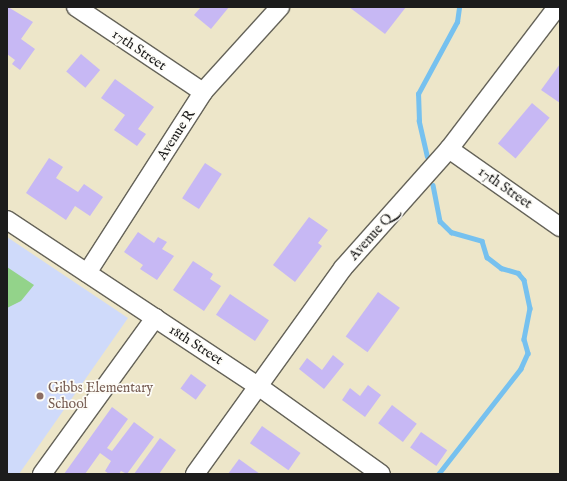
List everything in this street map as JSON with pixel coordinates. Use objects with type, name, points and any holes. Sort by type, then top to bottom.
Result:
[{"type":"street","name":"17th Street","points":[[76,7],[203,92]]},
{"type":"street","name":"Avenue R","points":[[87,273],[203,92],[280,7]]},
{"type":"street","name":"Avenue Q","points":[[195,474],[343,268],[449,149],[557,7]]},
{"type":"street","name":"17th Street","points":[[449,149],[560,227]]},
{"type":"street","name":"18th Street","points":[[7,220],[258,386],[381,474]]},
{"type":"street","points":[[42,474],[154,318]]},
{"type":"shaded area","name":"Gibbs Elementary School","points":[[7,237],[128,318],[19,474],[7,474]]},
{"type":"green space","points":[[7,267],[34,285],[21,301],[7,308]]},
{"type":"building","points":[[8,7],[33,22],[21,39],[35,49],[20,70],[12,64],[15,60],[7,54]]},
{"type":"building","points":[[201,7],[229,7],[211,29],[194,15]]},
{"type":"building","points":[[349,7],[406,7],[385,34]]},
{"type":"building","points":[[81,54],[100,70],[85,88],[66,72]]},
{"type":"building","points":[[560,64],[560,103],[541,90]]},
{"type":"building","points":[[115,79],[154,107],[138,129],[146,134],[137,146],[114,130],[125,115],[101,98]]},
{"type":"building","points":[[532,103],[550,118],[516,158],[498,144]]},
{"type":"building","points":[[49,158],[63,167],[56,178],[78,192],[84,184],[103,197],[90,216],[75,206],[66,220],[26,193]]},
{"type":"building","points":[[205,163],[222,174],[199,209],[182,198]]},
{"type":"building","points":[[309,217],[328,230],[318,243],[322,246],[295,282],[273,265]]},
{"type":"building","points":[[138,232],[154,243],[158,237],[167,242],[162,249],[174,256],[157,280],[140,269],[143,265],[124,252]]},
{"type":"building","points":[[193,261],[213,274],[210,279],[221,286],[204,311],[173,290]]},
{"type":"building","points":[[378,292],[400,308],[368,352],[346,336]]},
{"type":"building","points":[[230,294],[269,320],[255,341],[216,315]]},
{"type":"building","points":[[333,355],[344,364],[324,389],[299,369],[307,358],[322,370]]},
{"type":"building","points":[[191,374],[206,385],[196,400],[180,389]]},
{"type":"building","points":[[368,385],[381,395],[365,417],[342,400],[350,388],[360,396]]},
{"type":"building","points":[[392,405],[417,424],[403,442],[378,423]]},
{"type":"building","points":[[112,407],[128,419],[107,448],[112,451],[134,422],[154,437],[127,474],[121,471],[119,474],[109,474],[105,471],[111,461],[100,453],[85,474],[64,474]]},
{"type":"building","points":[[262,426],[301,453],[288,470],[250,443]]},
{"type":"building","points":[[421,432],[447,450],[436,466],[410,448]]},
{"type":"building","points":[[160,438],[176,450],[159,474],[134,474]]},
{"type":"building","points":[[239,459],[260,474],[228,474]]},
{"type":"waterway","points":[[427,157],[419,121],[418,94],[457,22],[459,7]]},
{"type":"waterway","points":[[433,185],[440,221],[451,232],[482,241],[487,257],[501,268],[518,273],[524,280],[530,308],[524,339],[528,353],[521,369],[439,474]]},
{"type":"place","name":"Gibbs Elementary School","points":[[40,396]]}]
